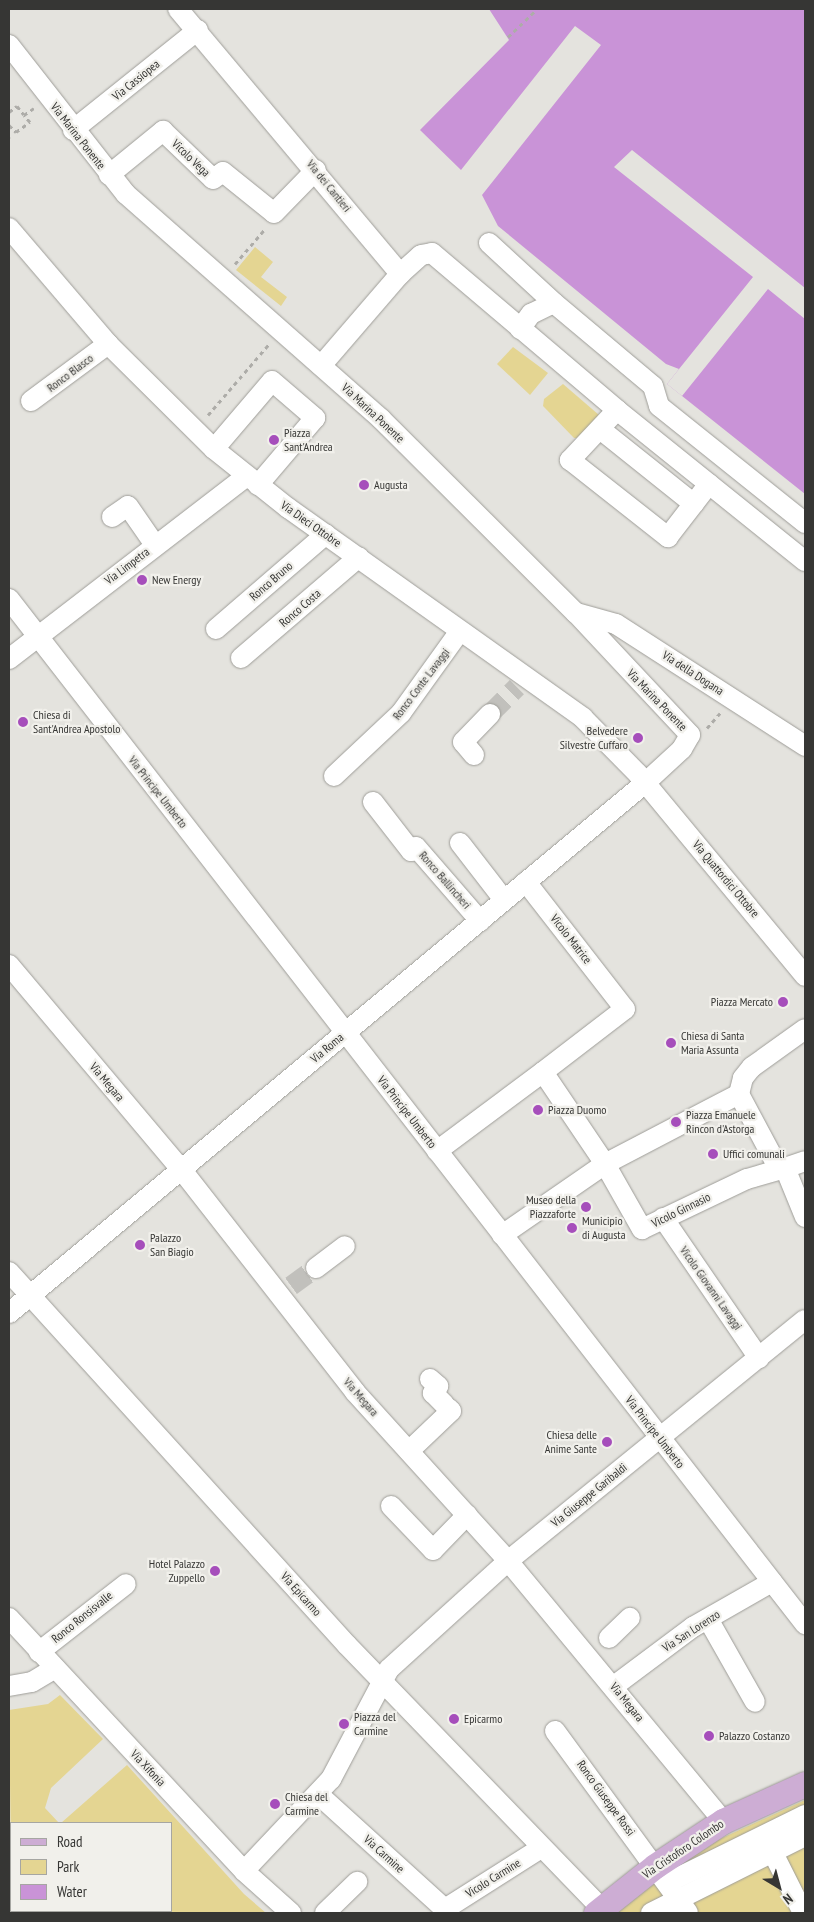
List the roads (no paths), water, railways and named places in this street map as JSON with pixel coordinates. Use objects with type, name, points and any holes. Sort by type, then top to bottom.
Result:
[{"type":"main road","name":"Via Cristoforo Colombo","points":[[601,1912],[672,1890],[723,1821],[805,1784]]},
{"type":"street","name":"Via dei Cantieri","points":[[178,9],[198,30],[316,170],[400,274]]},
{"type":"street","name":"Via Cassiopea","points":[[73,130],[198,30]]},
{"type":"street","name":"Via Marina Ponente","points":[[9,45],[109,175],[222,279],[321,366],[576,613],[690,735],[645,783]]},
{"type":"street","name":"Vicolo Vega","points":[[109,175],[163,131],[213,179],[223,172],[274,213],[316,170]]},
{"type":"street","name":"Via Dieci Ottobre","points":[[9,228],[108,344],[214,449],[253,480],[460,631],[522,682],[583,718],[645,783]]},
{"type":"street","points":[[489,243],[554,303],[653,386],[659,406],[805,523]]},
{"type":"street","points":[[321,366],[400,274],[421,255],[432,253],[640,429],[805,561]]},
{"type":"street","points":[[520,329],[538,309],[554,303]]},
{"type":"street","name":"Ronco Blasco","points":[[31,401],[108,344]]},
{"type":"street","name":"Via Limpetra","points":[[9,659],[155,545],[253,480],[315,418],[272,381],[214,449]]},
{"type":"street","points":[[640,429],[659,406]]},
{"type":"street","points":[[617,410],[570,460],[668,538],[709,484]]},
{"type":"street","points":[[600,429],[694,504]]},
{"type":"street","points":[[725,497],[743,473]]},
{"type":"street","points":[[112,517],[128,506],[155,545]]},
{"type":"street","name":"Ronco Bruno","points":[[216,628],[326,534]]},
{"type":"street","name":"Ronco Costa","points":[[241,658],[359,557]]},
{"type":"street","name":"Via Principe Umberto","points":[[9,599],[772,1582],[796,1598],[805,1624]]},
{"type":"street","name":"Via della Dogana","points":[[576,613],[616,624],[805,746]]},
{"type":"street","name":"Ronco Conte Lavaggi","points":[[334,776],[402,713],[460,631]]},
{"type":"street","points":[[474,755],[463,742],[490,714]]},
{"type":"street","name":"Via Roma","points":[[9,1313],[645,783]]},
{"type":"street","name":"Via Quattordici Ottobre","points":[[645,783],[805,976]]},
{"type":"street","name":"Ronco Ballincheri","points":[[372,802],[411,851],[416,847],[480,921]]},
{"type":"street","points":[[460,843],[504,900]]},
{"type":"street","name":"Vicolo Matrice","points":[[526,882],[625,1009],[542,1072]]},
{"type":"street","name":"Via Megara","points":[[9,966],[285,1291],[355,1392],[508,1561],[599,1647],[614,1686],[723,1821]]},
{"type":"street","points":[[805,1029],[752,1067],[743,1078],[739,1094],[784,1170],[805,1217]]},
{"type":"street","points":[[437,1151],[542,1072],[609,1170]]},
{"type":"street","points":[[502,1235],[739,1094]]},
{"type":"street","name":"Vicolo Ginnasio","points":[[609,1170],[642,1229],[747,1179],[784,1170],[805,1161]]},
{"type":"street","name":"Vicolo Giovanni Lavaggi","points":[[663,1218],[759,1358]]},
{"type":"street","points":[[316,1268],[345,1246]]},
{"type":"street","name":"Via Epicarmo","points":[[9,1272],[384,1681],[601,1912]]},
{"type":"street","name":"Via Giuseppe Garibaldi","points":[[244,1870],[319,1794],[384,1681],[389,1669],[442,1618],[508,1561],[805,1320]]},
{"type":"street","points":[[408,1451],[451,1411],[433,1393],[438,1386],[430,1379]]},
{"type":"street","points":[[391,1506],[433,1550],[467,1515]]},
{"type":"street","name":"Via San Lorenzo","points":[[614,1686],[708,1619],[772,1582]]},
{"type":"street","name":"Ronco Ronsisvalle","points":[[39,1652],[126,1584]]},
{"type":"street","name":"Via Xifonia","points":[[9,1618],[244,1870],[291,1913]]},
{"type":"street","points":[[599,1647],[630,1618]]},
{"type":"street","points":[[708,1619],[755,1702]]},
{"type":"street","points":[[9,1686],[32,1682],[55,1668]]},
{"type":"street","name":"Ronco Giuseppe Rossi","points":[[555,1731],[672,1890]]},
{"type":"street","name":"Via Carmine","points":[[319,1794],[447,1911]]},
{"type":"street","points":[[651,1913],[672,1890],[805,1815]]},
{"type":"street","points":[[672,1890],[805,1836]]},
{"type":"street","name":"Vicolo Carmine","points":[[447,1911],[541,1848]]},
{"type":"street","points":[[772,1851],[798,1908]]},
{"type":"street","points":[[325,1913],[357,1882]]},
{"type":"water","points":[[489,9],[805,9],[805,494],[667,384],[679,369],[666,364],[498,226],[482,195],[601,45],[575,26],[461,170],[420,130],[509,40]]},
{"type":"tunnel","points":[[490,714],[517,687]]},
{"type":"tunnel","points":[[291,1286],[316,1268]]},
{"type":"place","name":"Piazza Sant'Andrea","points":[[274,440]]},
{"type":"place","name":"Augusta","points":[[364,485]]},
{"type":"place","name":"New Energy","points":[[142,580]]},
{"type":"place","name":"Chiesa di Sant'Andrea Apostolo","points":[[23,722]]},
{"type":"place","name":"Belvedere Silvestre Cuffaro","points":[[638,738]]},
{"type":"place","name":"Piazza Mercato","points":[[783,1002]]},
{"type":"place","name":"Chiesa di Santa Maria Assunta","points":[[671,1043]]},
{"type":"place","name":"Piazza Duomo","points":[[538,1110]]},
{"type":"place","name":"Piazza Emanuele Rincon d'Astorga","points":[[676,1122]]},
{"type":"place","name":"Uffici comunali","points":[[713,1154]]},
{"type":"place","name":"Museo della Piazzaforte","points":[[586,1207]]},
{"type":"place","name":"Municipio di Augusta","points":[[572,1228]]},
{"type":"place","name":"Palazzo San Biagio","points":[[140,1245]]},
{"type":"place","name":"Chiesa delle Anime Sante","points":[[607,1442]]},
{"type":"place","name":"Hotel Palazzo Zuppello","points":[[215,1571]]},
{"type":"place","name":"Epicarmo","points":[[454,1719]]},
{"type":"place","name":"Piazza del Carmine","points":[[344,1724]]},
{"type":"place","name":"Palazzo Costanzo","points":[[709,1736]]},
{"type":"place","name":"Chiesa del Carmine","points":[[275,1804]]}]
